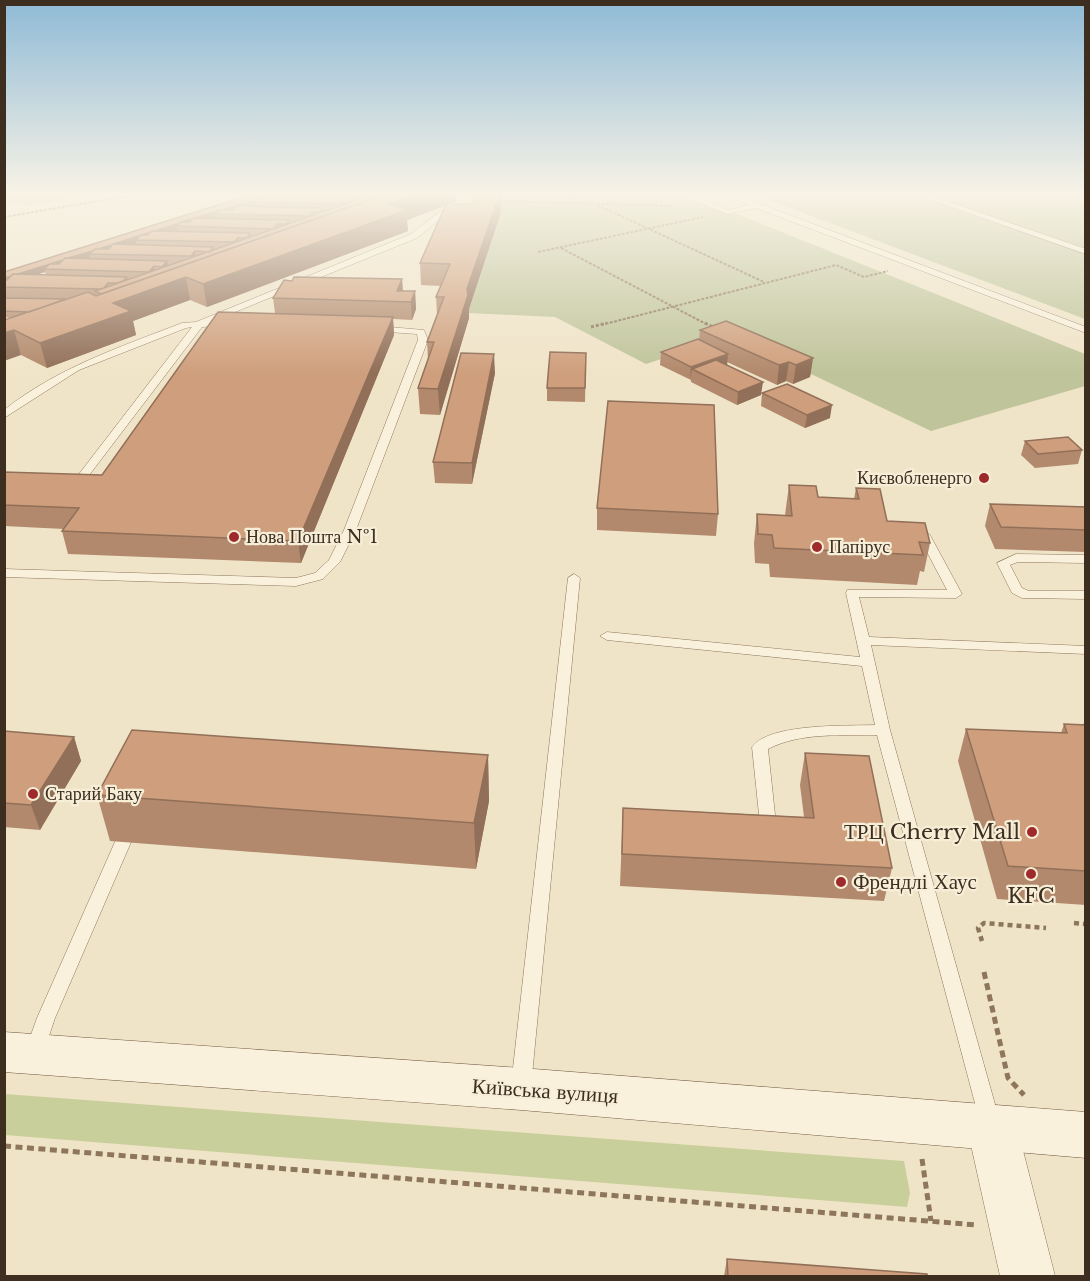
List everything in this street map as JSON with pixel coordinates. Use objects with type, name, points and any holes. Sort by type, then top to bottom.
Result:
[{"type":"main road","name":"Київська вулиця","points":[[19,1053],[521,1089],[1086,1135]]},
{"type":"main road","points":[[992,1127],[1028,1276]]},
{"type":"lane","points":[[50,481],[72,480],[83,476],[200,323],[373,253]]},
{"type":"lane","points":[[878,253],[1086,330]]},
{"type":"lane","points":[[4,415],[19,403],[76,368],[185,325],[235,323]]},
{"type":"lane","points":[[4,573],[296,582],[319,576],[334,562],[350,530],[423,340],[421,332],[362,328]]},
{"type":"lane","points":[[924,535],[956,594],[852,593],[883,730],[992,1127]]},
{"type":"lane","points":[[1086,560],[1016,558],[1003,562],[1017,590],[1027,595],[1086,595]]},
{"type":"lane","points":[[521,1089],[574,578]]},
{"type":"lane","points":[[607,636],[866,662]]},
{"type":"lane","points":[[862,641],[1086,650]]},
{"type":"lane","points":[[768,824],[760,747],[773,738],[789,735],[883,730]]},
{"type":"lane","points":[[19,1053],[46,1018],[138,810]]},
{"type":"path","points":[[571,253],[713,327]]},
{"type":"path","points":[[702,253],[765,282]]},
{"type":"path","points":[[591,327],[836,265],[864,277],[910,265]]},
{"type":"path","points":[[982,941],[978,928],[984,923],[1046,928]]},
{"type":"path","points":[[1074,923],[1086,924]]},
{"type":"path","points":[[984,972],[1008,1078]]},
{"type":"path","points":[[4,1146],[989,1226]]},
{"type":"path","points":[[922,1159],[931,1221]]},
{"type":"green space","points":[[488,253],[834,253],[1085,354],[1085,386],[931,431],[731,336],[646,364],[555,317],[468,313]]},
{"type":"green space","points":[[909,253],[1085,253],[1085,319]]},
{"type":"green space","points":[[5,1094],[904,1161],[910,1193],[907,1207],[5,1135]]},
{"type":"building","points":[[65,253],[87,253],[4,278],[4,272]]},
{"type":"building","points":[[90,253],[194,253],[191,256],[89,254]]},
{"type":"building","points":[[205,253],[219,253],[101,294],[95,291]]},
{"type":"building","points":[[219,253],[289,253],[203,284],[186,277],[113,303],[131,311],[40,343],[14,330],[4,333],[4,320],[88,292],[96,296]]},
{"type":"building","points":[[425,253],[479,253],[438,389],[418,388],[434,342],[427,342],[444,297],[436,297],[450,264],[420,263]]},
{"type":"building","points":[[65,258],[167,261],[162,267],[154,266],[149,272],[44,269],[50,264],[59,264]]},
{"type":"building","points":[[13,274],[127,277],[117,283],[108,283],[100,289],[4,287],[4,280]]},
{"type":"building","points":[[294,277],[402,279],[397,291],[415,291],[411,302],[273,298],[284,280],[292,281]]},
{"type":"building","points":[[4,298],[66,299],[29,312],[4,311]]},
{"type":"building","points":[[218,312],[393,317],[298,541],[62,531],[79,508],[4,505],[4,472],[102,475]]},
{"type":"building","points":[[726,321],[813,358],[796,365],[789,362],[779,365],[700,330]]},
{"type":"building","points":[[698,339],[728,354],[691,367],[661,352]]},
{"type":"building","points":[[550,352],[586,353],[585,388],[547,388]]},
{"type":"building","points":[[461,353],[494,354],[472,463],[433,462]]},
{"type":"building","points":[[716,360],[763,382],[738,392],[692,369]]},
{"type":"building","points":[[787,384],[832,405],[807,415],[762,393]]},
{"type":"building","points":[[608,401],[714,405],[718,514],[597,508]]},
{"type":"building","points":[[1068,437],[1082,450],[1038,454],[1025,441]]},
{"type":"building","points":[[789,485],[816,486],[818,497],[859,499],[856,488],[880,489],[887,521],[925,523],[930,543],[919,542],[923,555],[774,548],[772,535],[758,534],[757,514],[792,516]]},
{"type":"building","points":[[990,504],[1086,507],[1086,530],[1001,527]]},
{"type":"building","name":"ТРЦ Cherry Mall","points":[[1064,724],[1086,725],[1086,871],[1008,866],[966,729],[1067,733]]},
{"type":"building","points":[[132,730],[488,755],[474,823],[97,795]]},
{"type":"building","points":[[4,731],[74,737],[31,805],[4,803]]},
{"type":"building","points":[[805,753],[869,756],[892,868],[622,854],[623,808],[814,818]]},
{"type":"building","points":[[727,1259],[927,1274],[927,1276],[728,1276]]},
{"type":"place","name":"Києвобленерго","points":[[984,478]]},
{"type":"place","name":"Нова Пошта №1","points":[[234,537]]},
{"type":"place","name":"Папірус","points":[[817,547]]},
{"type":"place","name":"Старий Баку","points":[[33,794]]},
{"type":"place","name":"ТРЦ Cherry Mall","points":[[1032,832]]},
{"type":"place","name":"KFC","points":[[1031,874]]},
{"type":"place","name":"Френдлі Хаус","points":[[841,882]]}]
